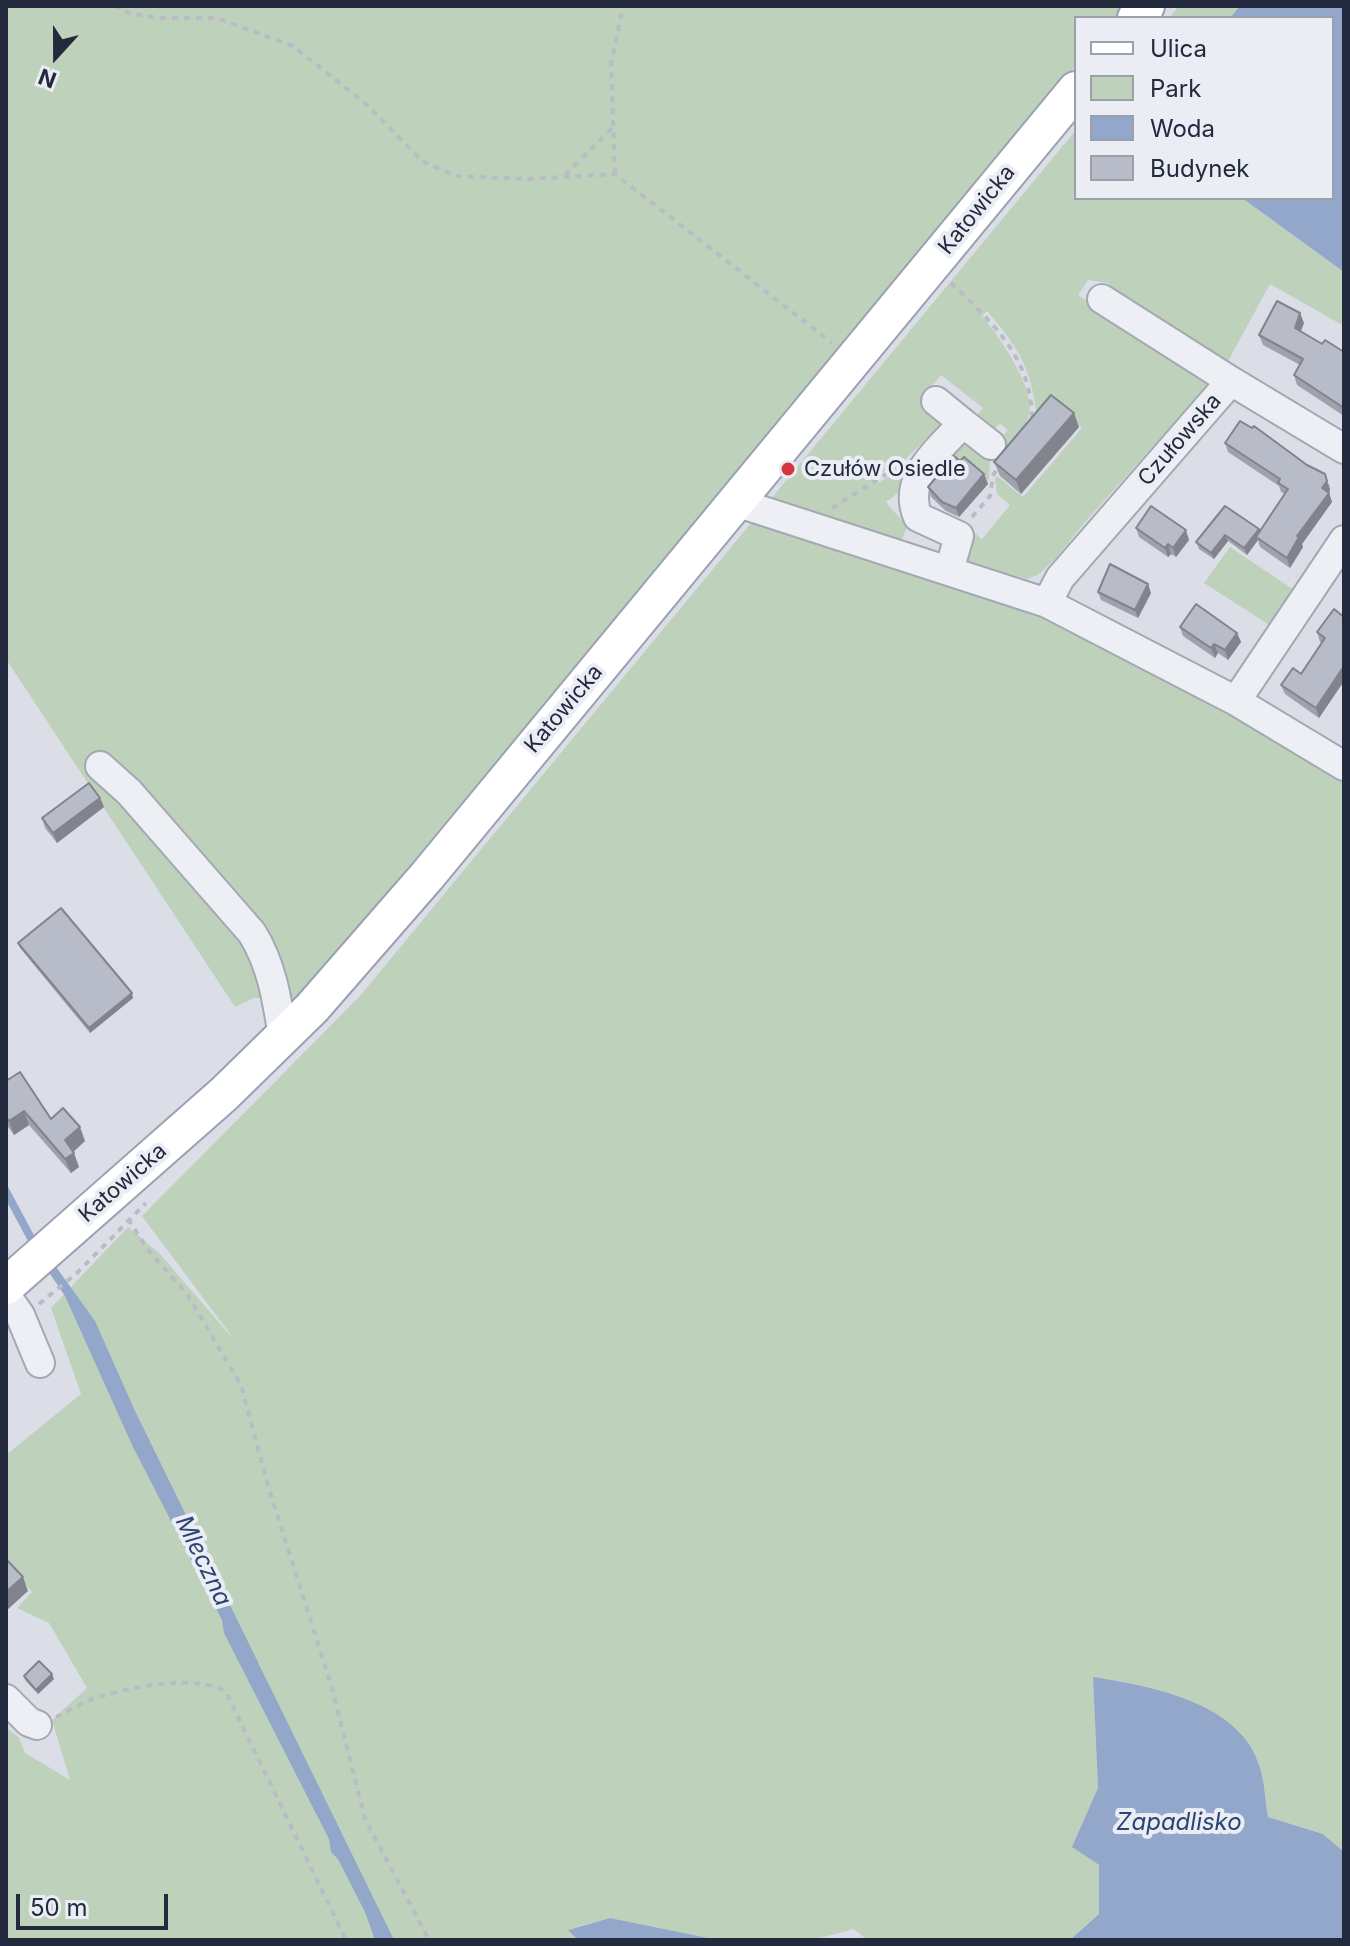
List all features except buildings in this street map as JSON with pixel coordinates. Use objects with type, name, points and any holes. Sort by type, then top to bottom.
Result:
[{"type":"main road","name":"Katowicka","points":[[11,1284],[224,1094],[331,986],[427,876],[1074,92]]},
{"type":"street","points":[[1102,299],[1231,381]]},
{"type":"street","name":"Czułowska","points":[[1047,603],[1060,578],[1231,381],[1344,449]]},
{"type":"street","points":[[936,401],[996,453]]},
{"type":"street","points":[[949,571],[959,536],[918,517],[913,486],[919,474],[963,423]]},
{"type":"street","points":[[736,500],[1047,603],[1236,701],[1344,766]]},
{"type":"street","points":[[1236,701],[1344,540]]},
{"type":"street","points":[[100,766],[129,792],[252,933],[263,950],[275,985],[283,1037]]},
{"type":"street","points":[[11,1284],[40,1363]]},
{"type":"street","points":[[6,1699],[29,1722],[37,1725]]},
{"type":"path","points":[[114,6],[129,13],[159,18],[216,18],[293,46],[365,103],[422,161],[456,176],[529,179],[615,174],[852,360]]},
{"type":"path","points":[[615,174],[611,65],[623,6]]},
{"type":"path","points":[[563,177],[613,127]]},
{"type":"path","points":[[943,276],[993,323],[1022,366],[1033,404],[1032,424]]},
{"type":"path","points":[[959,536],[990,496],[996,453]]},
{"type":"path","points":[[825,512],[898,467]]},
{"type":"path","points":[[109,1195],[149,1251],[187,1294],[241,1385],[269,1489],[332,1688],[365,1819],[429,1940]]},
{"type":"path","points":[[46,1300],[77,1273]]},
{"type":"path","points":[[37,1725],[101,1696],[178,1682],[201,1682],[226,1692],[346,1940]]},
{"type":"green space","points":[[6,6],[1125,6],[1117,16],[1074,16],[1074,67],[299,998],[254,998],[235,1007],[6,659]]},
{"type":"green space","points":[[1179,6],[1240,6],[1232,16],[1171,16]]},
{"type":"green space","points":[[1074,132],[1074,200],[1245,200],[1344,272],[1344,326],[1270,284],[1227,363],[1134,309],[1108,283],[1088,280],[1078,295],[1209,384],[1038,575],[1027,579],[962,560],[969,529],[982,539],[1010,505],[997,494],[997,476],[1023,497],[1082,428],[1053,402],[1037,420],[1028,373],[1016,349],[987,311],[982,316],[1016,365],[1028,395],[1030,408],[1023,427],[1003,449],[995,446],[1008,430],[1000,423],[990,434],[973,421],[983,408],[941,375],[921,399],[933,408],[942,423],[907,458],[874,477],[878,483],[895,472],[899,473],[899,490],[886,501],[907,528],[901,541],[896,540],[1234,709],[1344,776],[1344,1852],[1323,1834],[1268,1817],[1262,1774],[1250,1746],[1234,1727],[1214,1713],[1166,1692],[1093,1677],[1098,1788],[1073,1847],[1099,1865],[1099,1914],[1070,1940],[867,1940],[854,1929],[812,1940],[708,1940],[610,1918],[569,1929],[578,1940],[6,1940],[6,1727],[19,1738],[25,1753],[70,1780],[52,1720],[87,1688],[49,1623],[17,1608],[32,1592],[6,1561],[6,1455],[81,1394],[51,1308],[128,1227],[159,1253],[236,1342],[142,1216],[359,997]],"holes":[[[258,1662],[306,1764],[295,1771],[259,1700]]]},
{"type":"green space","points":[[961,440],[990,456],[989,481],[967,464],[957,463],[923,503],[921,488]]},
{"type":"green space","points":[[1230,547],[1294,590],[1271,626],[1204,583]]},
{"type":"water","points":[[1240,6],[1344,6],[1344,272],[1245,200],[1334,200],[1334,16],[1232,16]]},
{"type":"water","name":"Mleczna","points":[[6,1183],[36,1239],[95,1321],[135,1411],[394,1940],[375,1940],[365,1912],[338,1859],[331,1852],[329,1839],[224,1633],[222,1620],[133,1447],[65,1296],[29,1243],[6,1200]]},
{"type":"water","name":"Zapadlisko","points":[[1093,1677],[1166,1692],[1191,1701],[1234,1727],[1250,1746],[1260,1768],[1268,1817],[1323,1834],[1344,1852],[1344,1940],[1070,1940],[1099,1914],[1099,1865],[1072,1847],[1098,1788]]},
{"type":"water","points":[[610,1918],[708,1940],[578,1940],[568,1930]]},
{"type":"place","name":"Czułów Osiedle","points":[[788,469]]}]
